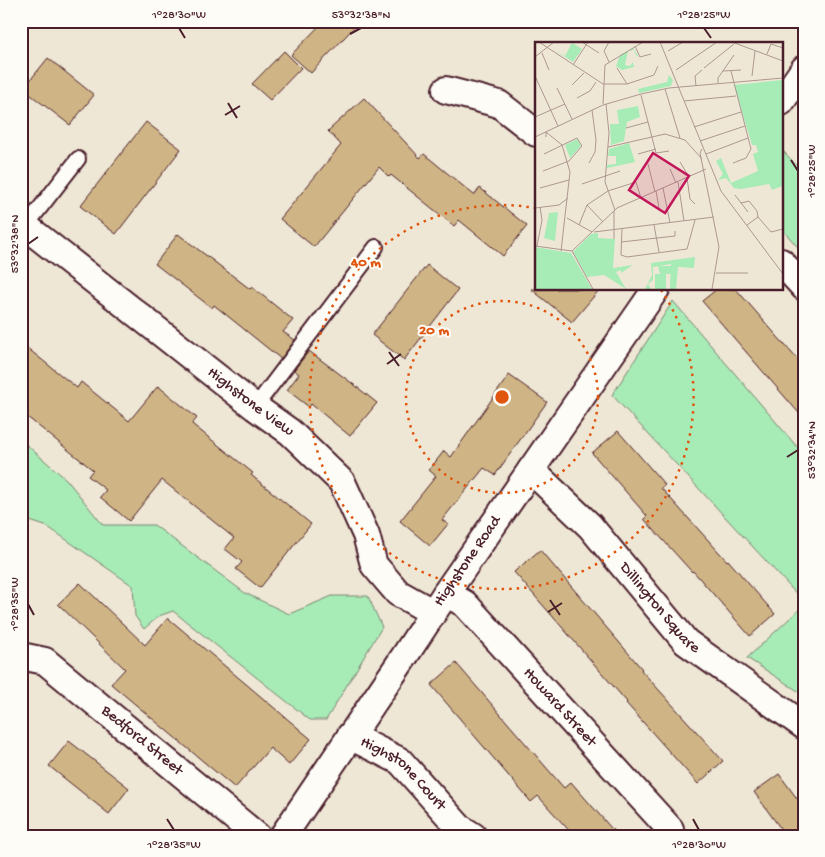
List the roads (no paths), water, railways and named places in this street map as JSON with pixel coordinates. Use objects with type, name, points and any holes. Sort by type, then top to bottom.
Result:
[{"type":"street","points":[[782,101],[804,69]]},
{"type":"street","points":[[446,90],[499,104],[535,132]]},
{"type":"street","name":"Highstone View","points":[[23,229],[290,432],[342,482],[366,535],[374,565],[398,593],[439,602]]},
{"type":"street","points":[[782,263],[804,287]]},
{"type":"street","name":"Highstone Road","points":[[283,836],[439,602],[655,290]]},
{"type":"street","name":"Dillington Square","points":[[531,470],[590,526],[686,642],[804,726]]},
{"type":"street","name":"Howard Street","points":[[439,602],[466,604],[670,829]]},
{"type":"street","name":"Bedford Street","points":[[21,656],[45,660],[257,836]]},
{"type":"street","name":"Highstone Court","points":[[350,736],[400,761],[459,827],[473,836]]},
{"type":"lane","points":[[23,229],[78,159]]},
{"type":"lane","points":[[255,407],[376,247]]}]
